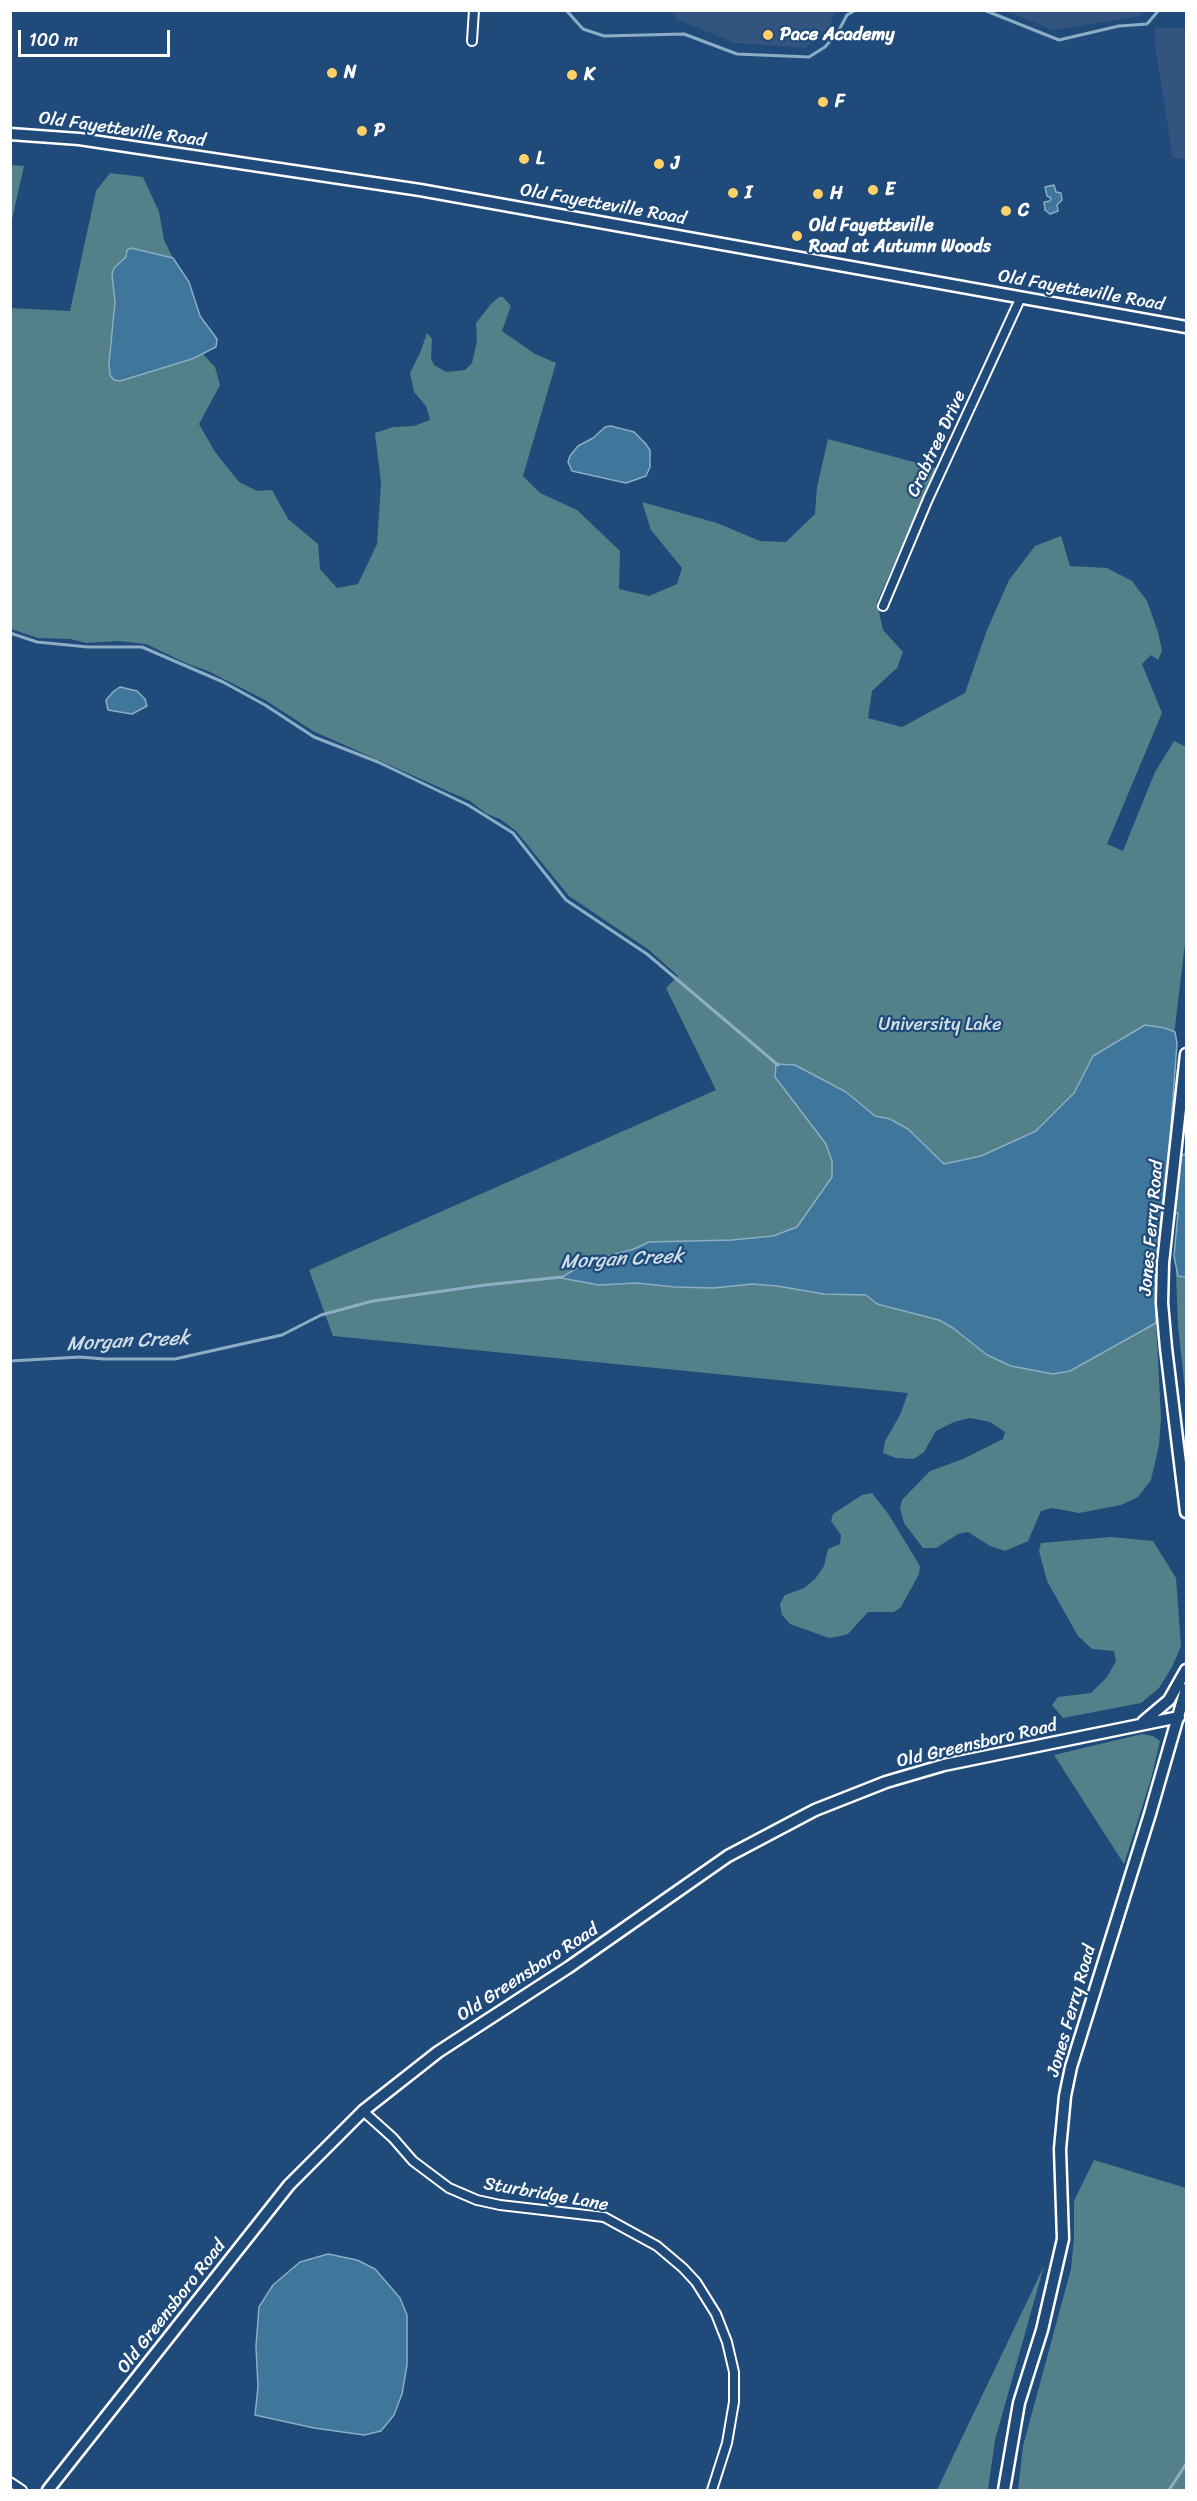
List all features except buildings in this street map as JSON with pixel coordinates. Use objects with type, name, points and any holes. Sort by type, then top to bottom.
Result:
[{"type":"street","points":[[472,41],[474,10]]},
{"type":"street","name":"Old Fayetteville Road","points":[[10,134],[79,139],[402,188],[1186,327]]},
{"type":"street","name":"Crabtree Drive","points":[[882,606],[927,499],[1022,297]]},
{"type":"street","name":"Jones Ferry Road","points":[[1186,1054],[1163,1263],[1162,1303],[1186,1512]]},
{"type":"street","points":[[1139,1725],[1169,1700],[1186,1670]]},
{"type":"street","name":"Jones Ferry Road","points":[[1004,2490],[1019,2403],[1042,2330],[1063,2239],[1060,2149],[1065,2096],[1071,2067],[1186,1689]]},
{"type":"street","name":"Old Greensboro Road","points":[[48,2490],[289,2185],[363,2110],[438,2052],[596,1949],[728,1857],[791,1821],[854,1794],[944,1765],[1179,1717]]},
{"type":"street","name":"Sturbridge Lane","points":[[363,2110],[393,2138],[413,2161],[449,2188],[477,2200],[500,2205],[604,2217],[657,2246],[696,2282],[716,2314],[728,2342],[734,2372],[734,2402],[729,2433],[712,2490]]},
{"type":"street","points":[[10,2482],[22,2490]]},
{"type":"shaded area","points":[[1146,10],[1141,16],[1053,30],[1006,11]]},
{"type":"shaded area","name":"Pace Academy","points":[[671,11],[835,11],[829,28],[805,48],[735,43],[678,20]]},
{"type":"shaded area","points":[[1155,28],[1186,28],[1186,159],[1173,158],[1155,46]]},
{"type":"green space","points":[[10,165],[24,166],[11,224]]},
{"type":"green space","name":"University Lake","points":[[110,173],[143,177],[159,212],[164,240],[173,258],[131,248],[112,274],[115,302],[109,363],[147,372],[203,354],[215,367],[220,385],[199,424],[215,452],[239,482],[257,491],[272,490],[288,519],[318,544],[320,569],[337,588],[358,584],[377,544],[381,483],[375,433],[393,427],[414,426],[430,420],[426,406],[414,392],[410,373],[427,333],[432,339],[431,358],[434,365],[446,372],[465,370],[472,363],[477,341],[476,323],[499,297],[503,297],[511,306],[502,331],[535,354],[556,363],[523,476],[540,493],[577,510],[620,551],[619,589],[649,596],[677,584],[682,568],[651,530],[642,502],[717,523],[760,541],[786,542],[815,514],[817,487],[828,439],[936,468],[877,602],[883,630],[903,652],[897,668],[872,691],[868,718],[902,727],[965,693],[987,630],[1009,580],[1035,546],[1061,536],[1070,566],[1107,568],[1132,581],[1147,601],[1158,632],[1162,651],[1158,660],[1151,655],[1142,664],[1162,713],[1107,844],[1123,851],[1155,772],[1174,741],[1186,747],[1186,935],[1149,1245],[1150,1326],[1156,1323],[1161,1418],[1159,1445],[1151,1480],[1138,1497],[1121,1505],[1079,1513],[1052,1508],[1041,1511],[1028,1541],[1005,1551],[990,1546],[968,1532],[958,1534],[936,1548],[923,1548],[904,1523],[900,1508],[902,1500],[930,1471],[963,1459],[1003,1439],[1005,1432],[990,1422],[970,1418],[954,1422],[936,1431],[924,1452],[914,1459],[896,1458],[883,1453],[885,1441],[900,1415],[908,1393],[333,1336],[309,1270],[716,1090],[666,988],[678,976],[649,950],[569,896],[516,831],[500,819],[487,814],[470,801],[313,731],[265,700],[208,671],[146,644],[118,641],[87,643],[70,639],[38,638],[11,629],[10,308],[70,311],[96,191]]},
{"type":"green space","points":[[1186,1168],[1186,1398],[1178,1326],[1176,1274]]},
{"type":"green space","points":[[872,1493],[889,1515],[920,1566],[919,1574],[901,1607],[894,1612],[868,1612],[848,1634],[829,1638],[790,1624],[782,1615],[780,1604],[785,1595],[804,1588],[815,1579],[824,1566],[828,1549],[840,1544],[841,1535],[831,1521],[833,1514],[862,1495]]},
{"type":"green space","points":[[1111,1537],[1153,1541],[1176,1578],[1181,1646],[1159,1688],[1141,1703],[1063,1718],[1052,1705],[1058,1697],[1091,1693],[1107,1677],[1116,1661],[1114,1651],[1092,1649],[1078,1636],[1047,1581],[1039,1551],[1041,1543]]},
{"type":"green space","points":[[1142,1734],[1153,1736],[1160,1741],[1151,1779],[1124,1864],[1054,1755]]},
{"type":"green space","points":[[1094,2160],[1186,2188],[1186,2490],[1018,2490],[1023,2446],[1071,2269],[1074,2201]]},
{"type":"green space","points":[[1044,2266],[995,2440],[988,2490],[937,2490]]},
{"type":"water","points":[[1054,185],[1056,192],[1061,193],[1062,200],[1057,205],[1058,211],[1050,214],[1045,210],[1044,202],[1050,201],[1051,198],[1047,196],[1045,187]]},
{"type":"water","points":[[131,248],[173,258],[189,282],[200,316],[217,339],[216,347],[192,359],[120,381],[114,380],[110,375],[109,363],[115,302],[112,274],[114,268],[126,257],[127,250]]},
{"type":"water","points":[[611,426],[634,432],[650,450],[650,467],[646,476],[626,483],[572,471],[568,462],[578,446],[593,438],[605,427]]},
{"type":"water","points":[[120,687],[137,691],[145,699],[147,706],[132,714],[108,710],[106,700]]},
{"type":"water","points":[[1145,1025],[1175,1032],[1177,1043],[1169,1153],[1185,1155],[1186,1147],[1186,1277],[1178,1276],[1174,1256],[1178,1213],[1162,1216],[1155,1273],[1156,1323],[1070,1371],[1053,1374],[1011,1366],[987,1355],[939,1320],[877,1304],[866,1295],[824,1294],[752,1284],[714,1288],[636,1283],[599,1285],[561,1278],[580,1266],[649,1242],[732,1240],[773,1236],[797,1227],[832,1177],[832,1161],[826,1144],[775,1077],[776,1064],[795,1065],[846,1092],[875,1116],[890,1119],[908,1129],[944,1164],[981,1156],[1036,1131],[1074,1093],[1093,1056]]},
{"type":"water","points":[[328,2254],[357,2260],[375,2269],[400,2298],[407,2315],[407,2365],[402,2394],[394,2415],[381,2431],[364,2435],[314,2428],[255,2415],[258,2387],[256,2346],[259,2307],[273,2285],[300,2262]]},
{"type":"waterway","points":[[566,10],[583,29],[604,36],[684,34],[737,54],[809,57],[825,47],[838,32],[847,15],[856,10]]},
{"type":"waterway","points":[[984,10],[1059,40],[1119,26],[1147,24],[1159,10]]},
{"type":"waterway","points":[[10,633],[37,642],[88,647],[142,647],[223,682],[265,705],[314,737],[378,762],[468,805],[513,833],[566,900],[647,954],[778,1065]]},
{"type":"waterway","name":"Morgan Creek","points":[[10,1361],[80,1357],[175,1359],[282,1335],[321,1315],[373,1301],[562,1277]]},
{"type":"waterway","points":[[1169,2490],[1186,2464]]},
{"type":"place","name":"Pace Academy","points":[[768,35]]},
{"type":"place","name":"N","points":[[332,73]]},
{"type":"place","name":"K","points":[[572,75]]},
{"type":"place","name":"F","points":[[823,102]]},
{"type":"place","name":"P","points":[[362,131]]},
{"type":"place","name":"L","points":[[524,159]]},
{"type":"place","name":"J","points":[[659,164]]},
{"type":"place","name":"E","points":[[873,190]]},
{"type":"place","name":"I","points":[[733,193]]},
{"type":"place","name":"H","points":[[818,194]]},
{"type":"place","name":"C","points":[[1006,211]]},
{"type":"place","name":"Old Fayetteville Road at Autumn Woods","points":[[797,236]]}]
